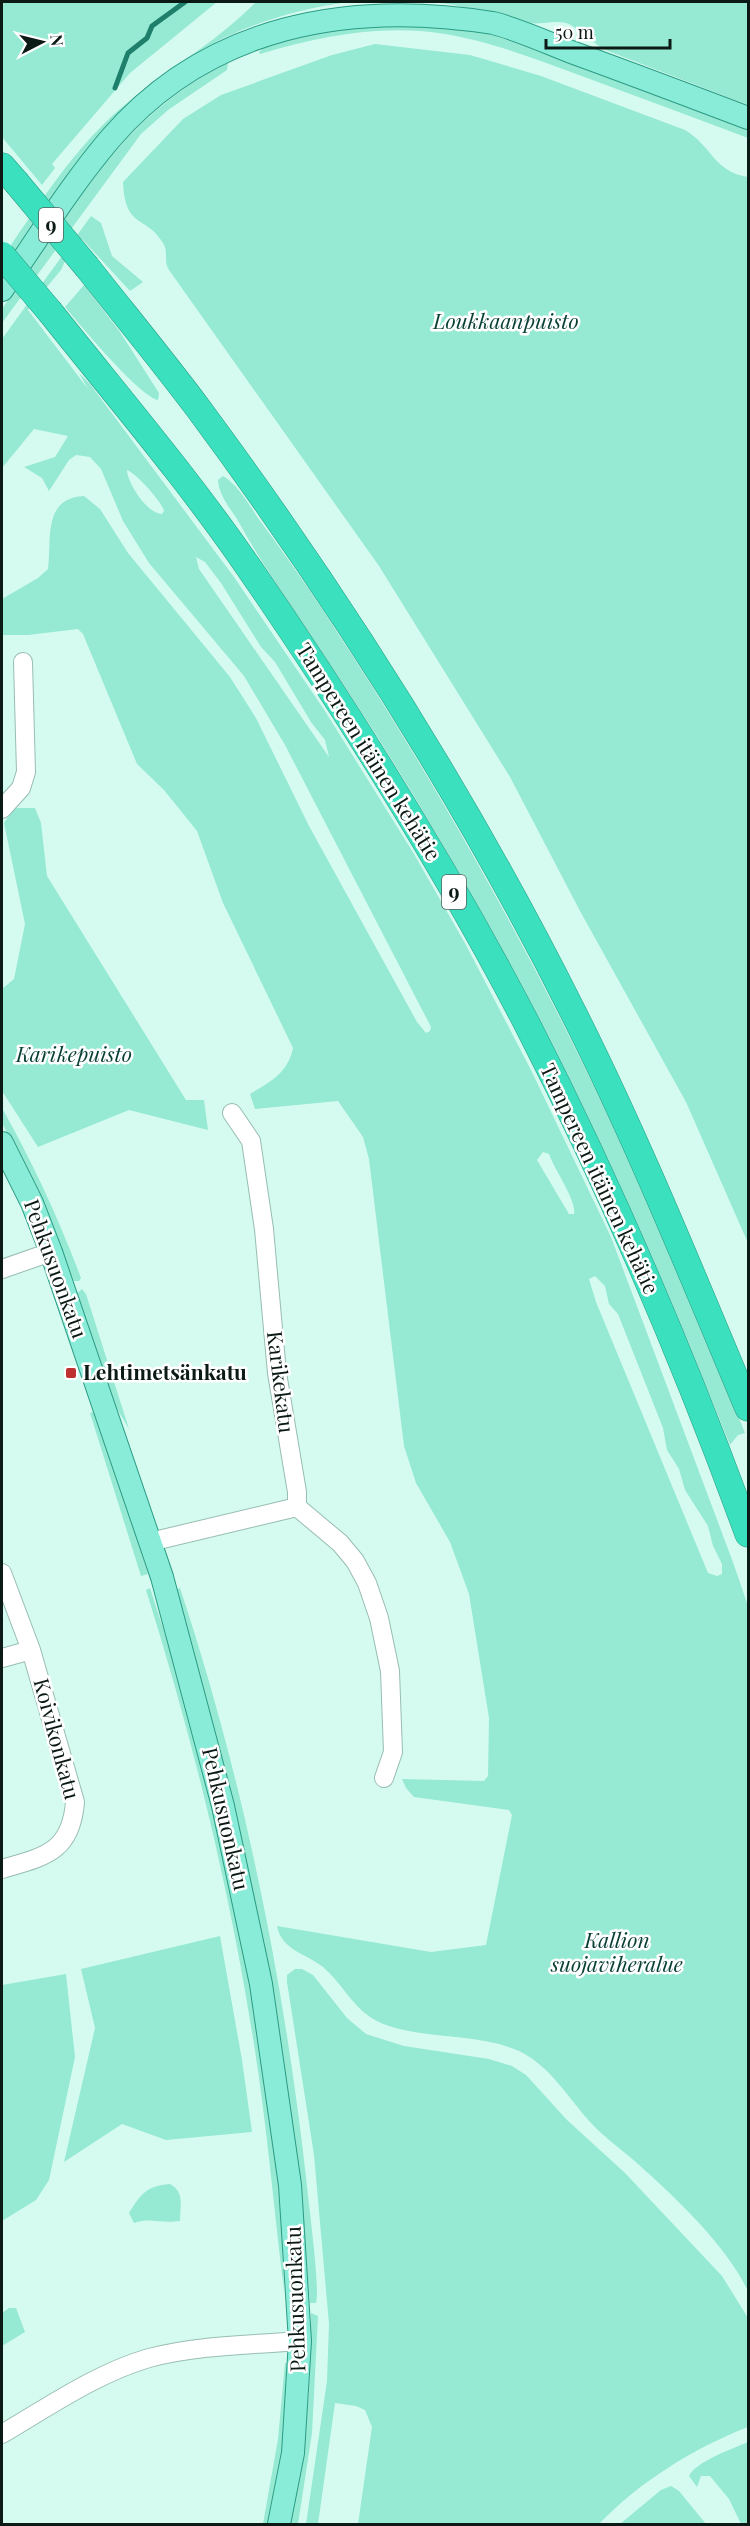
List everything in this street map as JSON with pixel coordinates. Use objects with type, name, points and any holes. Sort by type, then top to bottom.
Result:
[{"type":"highway","name":"Tampereen itäinen kehätie","points":[[9,174],[87,267],[198,408],[288,535],[392,693],[485,847],[573,1011],[642,1156],[748,1408]]},
{"type":"highway","name":"Tampereen itäinen kehätie","points":[[2,255],[153,440],[246,562],[352,723],[443,873],[527,1025],[600,1175],[670,1333],[748,1533]]},
{"type":"main road","points":[[2,290],[110,139],[156,94],[181,74],[227,46],[253,35],[317,18],[390,10],[448,14],[496,24],[748,118]]},
{"type":"main road","name":"Pehkusuonkatu","points":[[2,1143],[32,1203],[51,1252],[150,1542],[210,1752],[239,1874],[261,1984],[290,2185],[300,2341],[294,2443],[279,2524]]},
{"type":"street","points":[[2,809],[21,788],[26,772],[22,662]]},
{"type":"street","name":"Karikekatu","points":[[232,1113],[251,1141],[264,1229],[277,1373],[297,1492],[297,1507]]},
{"type":"street","points":[[2,1269],[51,1252]]},
{"type":"street","points":[[150,1542],[297,1507],[340,1544],[355,1561],[367,1583],[376,1610],[390,1671],[393,1752],[384,1778]]},
{"type":"street","name":"Koivikonkatu","points":[[2,1573],[31,1650],[71,1786],[74,1814],[67,1832],[52,1852],[2,1869]]},
{"type":"street","points":[[2,1658],[31,1650]]},
{"type":"street","points":[[2,2434],[106,2375],[147,2359],[191,2350],[300,2341]]},
{"type":"green space","points":[[2,2],[217,2],[130,73],[52,164],[55,168],[42,185],[2,137]]},
{"type":"green space","points":[[256,2],[349,2],[278,17],[212,44],[187,59],[222,33]]},
{"type":"green space","points":[[433,2],[748,2],[748,105],[608,51],[566,23],[529,23]]},
{"type":"green space","points":[[362,23],[462,28],[493,35],[597,71],[748,129],[748,138],[526,56],[485,43],[443,34],[400,30],[360,32],[300,43],[260,54],[259,52],[271,42]]},
{"type":"green space","name":"Loukkaanpuisto","points":[[375,44],[470,55],[541,76],[685,130],[728,170],[748,177],[748,1243],[686,1102],[580,911],[510,777],[379,566],[169,270],[166,263],[166,250],[157,234],[132,215],[128,208],[123,182],[183,119],[221,95],[332,55]]},
{"type":"green space","points":[[187,59],[166,74],[146,88],[181,62]]},
{"type":"green space","points":[[228,63],[227,70],[168,110],[141,134],[2,323],[2,309],[49,239],[100,170],[127,138],[158,109],[191,84]]},
{"type":"green space","points":[[146,88],[101,133],[50,201],[2,271],[2,258],[67,166],[112,116]]},
{"type":"green space","name":"Kallion suojaviheralue","points":[[91,216],[101,223],[112,256],[143,282],[130,291],[82,239],[68,255],[61,270],[28,310],[88,389],[79,373],[90,384],[234,577],[325,711],[414,854],[466,945],[531,1070],[611,1237],[748,1606],[748,2291],[727,2257],[699,2223],[653,2177],[598,2130],[538,2063],[511,2048],[491,2042],[426,2034],[386,2025],[363,2012],[323,1967],[289,1946],[279,1934],[277,1926],[431,1952],[486,1945],[512,1815],[509,1810],[414,1797],[402,1779],[484,1781],[488,1776],[489,1718],[469,1594],[450,1542],[416,1483],[404,1446],[369,1159],[363,1137],[338,1101],[255,1109],[250,1094],[277,1076],[291,1057],[293,1048],[223,903],[197,831],[164,790],[137,764],[83,634],[78,629],[28,635],[2,635],[2,599],[38,578],[48,569],[52,522],[61,504],[84,496],[100,509],[128,553],[230,677],[256,718],[309,826],[417,1022],[426,1033],[431,1027],[285,745],[244,676],[149,563],[123,521],[101,469],[90,457],[76,455],[69,460],[49,491],[42,478],[24,467],[55,457],[68,436],[34,429],[2,468],[2,339]],"holes":[[[127,470],[148,488],[159,501],[164,511],[162,514],[156,513],[144,503]],[[196,557],[205,562],[221,583],[261,647],[275,662],[311,722],[325,740],[329,757],[199,569]],[[543,1152],[549,1154],[569,1193],[574,1214],[569,1214],[537,1160]],[[595,1276],[605,1286],[609,1304],[618,1314],[663,1428],[667,1450],[679,1469],[685,1490],[708,1526],[713,1546],[722,1564],[722,1574],[717,1576],[708,1573],[596,1302],[589,1279]]]},
{"type":"green space","points":[[84,285],[120,332],[159,393],[158,400],[149,396],[124,374],[65,307]]},
{"type":"green space","points":[[223,476],[242,495],[292,565],[387,710],[503,909],[557,1011],[656,1220],[745,1433],[738,1435],[730,1445],[645,1244],[600,1145],[503,952],[394,764],[225,501],[218,480]]},
{"type":"green space","name":"Karikepuisto","points":[[14,808],[35,808],[41,823],[47,876],[186,1100],[204,1100],[208,1130],[129,1110],[38,1147],[2,1091],[2,989],[14,979],[25,924],[4,823]]},
{"type":"green space","points":[[2,1108],[55,1213],[81,1278],[79,1281],[74,1281],[22,1162],[2,1123]]},
{"type":"green space","points":[[82,1289],[86,1294],[129,1429],[113,1402],[77,1293]]},
{"type":"green space","points":[[93,1412],[101,1428],[148,1574],[141,1576],[90,1413]]},
{"type":"green space","points":[[150,1588],[189,1708],[248,1965],[280,2174],[284,2291],[261,2092],[231,1916],[193,1752],[146,1590]]},
{"type":"green space","points":[[180,1588],[203,1662],[243,1812],[275,1965],[299,2118],[317,2283],[316,2303],[310,2303],[295,2151],[282,2053],[177,1589]]},
{"type":"green space","points":[[220,1936],[252,2132],[166,2140],[122,2124],[64,2162],[95,2028],[81,1969]]},
{"type":"green space","points":[[295,1969],[302,1969],[313,1975],[347,2018],[366,2034],[404,2046],[489,2059],[512,2066],[526,2075],[567,2120],[625,2173],[722,2276],[748,2318],[748,2427],[708,2445],[649,2480],[599,2524],[358,2524],[372,2427],[365,2410],[356,2406],[335,2403],[318,2524],[306,2524],[327,2381],[329,2324],[314,2155],[287,1982],[287,1975]]},
{"type":"green space","points":[[66,1974],[75,2057],[49,2180],[36,2200],[2,2221],[2,1985]]},
{"type":"green space","points":[[170,2184],[180,2195],[180,2221],[134,2223],[129,2213],[141,2196],[150,2189]]},
{"type":"green space","points":[[9,2308],[16,2308],[25,2332],[2,2346],[2,2313]]},
{"type":"green space","points":[[311,2313],[318,2316],[312,2433],[298,2524],[290,2524],[309,2395]]},
{"type":"green space","points":[[285,2363],[290,2364],[289,2409],[271,2524],[263,2524],[278,2439]]},
{"type":"green space","points":[[748,2442],[748,2524],[741,2524],[729,2499],[710,2476],[701,2476],[697,2487],[689,2476],[707,2461]]},
{"type":"green space","points":[[671,2486],[679,2491],[706,2524],[620,2524],[661,2490]]},
{"type":"waterway","points":[[115,88],[128,53],[147,38],[152,26],[185,2]]},
{"type":"place","name":"Lehtimetsänkatu","points":[[71,1373]]}]
